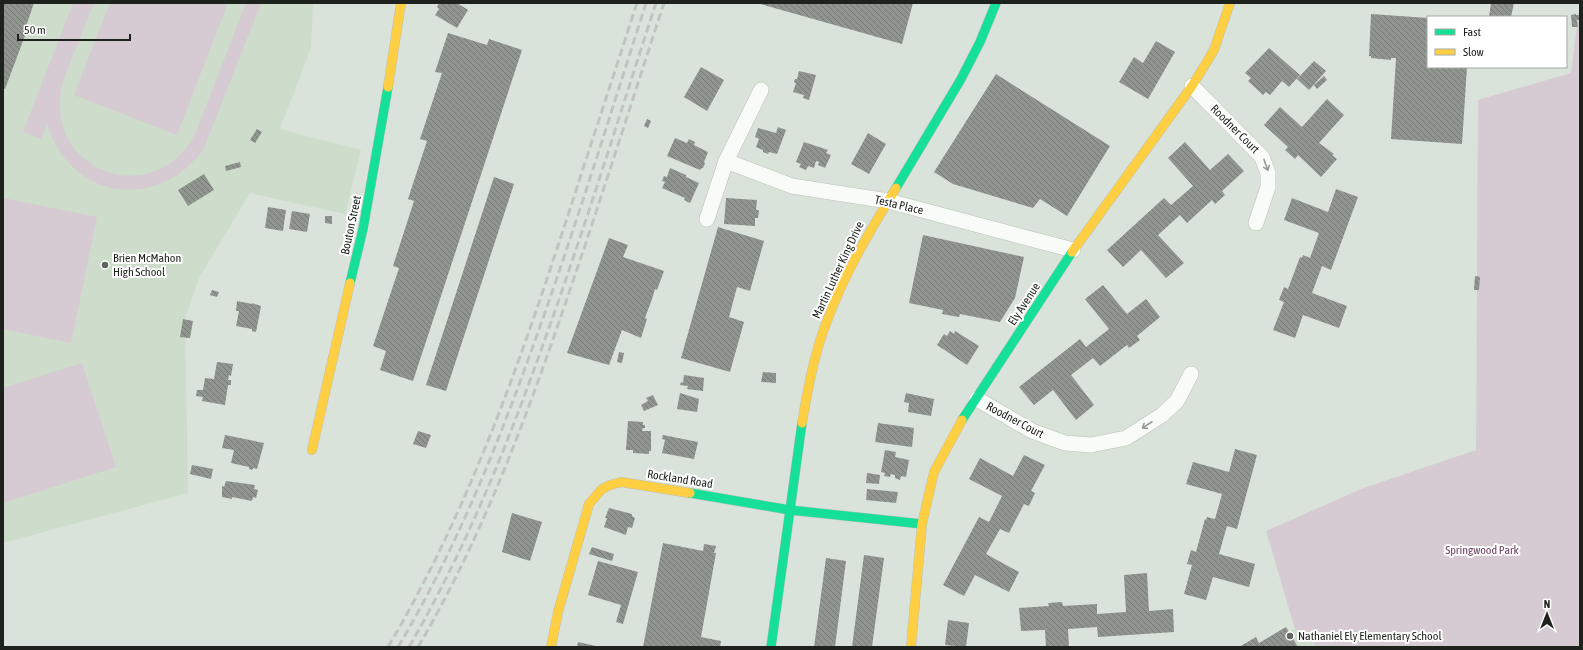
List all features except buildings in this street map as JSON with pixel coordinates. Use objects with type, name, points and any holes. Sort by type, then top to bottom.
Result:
[{"type":"street","name":"Bouton Street","points":[[312,450],[363,229],[389,84],[401,3]]},
{"type":"street","name":"Martin Luther King Drive","points":[[771,647],[802,412],[819,343],[836,298],[853,261],[873,224],[913,162],[969,66],[996,3]]},
{"type":"street","name":"Ely Avenue","points":[[911,647],[922,524],[934,472],[955,432],[1073,250],[1192,86],[1214,50],[1230,3]]},
{"type":"street","name":"Roodner Court","points":[[1192,86],[1262,157],[1268,173],[1268,187],[1256,223]]},
{"type":"street","points":[[707,219],[726,161],[761,90]]},
{"type":"street","name":"Testa Place","points":[[726,161],[792,186],[888,201],[1073,250]]},
{"type":"street","name":"Roodner Court","points":[[977,399],[1032,431],[1065,443],[1091,445],[1126,438],[1162,415],[1177,401],[1191,374]]},
{"type":"street","name":"Rockland Road","points":[[551,647],[558,612],[589,504],[600,489],[609,484],[622,482],[790,510],[922,524]]},
{"type":"shaded area","name":"Brien McMahon High School","points":[[3,3],[313,3],[311,48],[280,129],[361,150],[345,214],[250,193],[199,278],[185,319],[188,493],[3,543]]},
{"type":"shaded area","name":"Nathaniel Ely Elementary School","points":[[1295,629],[1314,643],[1313,647],[1247,647]]},
{"type":"green space","points":[[73,3],[94,3],[63,81],[60,112],[68,138],[84,158],[105,171],[130,176],[155,171],[178,157],[196,132],[246,3],[261,3],[204,148],[185,169],[164,182],[141,189],[117,189],[95,182],[75,169],[59,150],[47,124],[41,139],[23,132]]},
{"type":"green space","points":[[110,3],[228,3],[177,135],[74,95]]},
{"type":"green space","name":"Springwood Park","points":[[1580,3],[1580,647],[1313,647],[1314,643],[1295,629],[1266,531],[1361,489],[1476,450],[1478,100],[1571,73]]},
{"type":"green space","points":[[3,198],[97,217],[71,343],[3,329]]},
{"type":"green space","points":[[82,363],[116,467],[3,503],[3,388]]},
{"type":"railway","points":[[388,647],[417,596],[443,543],[490,436],[550,271],[637,3]]},
{"type":"railway","points":[[398,647],[455,539],[503,426],[562,263],[646,3]]},
{"type":"railway","points":[[409,647],[429,612],[465,540],[512,428],[540,353],[600,178],[656,3]]},
{"type":"railway","points":[[418,647],[473,542],[519,433],[577,270],[664,3]]},
{"type":"traffic: fast","points":[[896,188],[961,79],[980,42],[996,3]]},
{"type":"traffic: fast","points":[[350,283],[363,229],[388,87]]},
{"type":"traffic: fast","points":[[962,420],[1072,252]]},
{"type":"traffic: fast","points":[[771,647],[802,423]]},
{"type":"traffic: fast","points":[[690,493],[790,510],[922,524]]},
{"type":"traffic: slow","points":[[388,87],[401,3]]},
{"type":"traffic: slow","points":[[1072,252],[1192,86],[1214,50],[1230,3]]},
{"type":"traffic: slow","points":[[802,423],[809,384],[822,333],[841,286],[858,253],[896,188]]},
{"type":"traffic: slow","points":[[312,450],[350,283]]},
{"type":"traffic: slow","points":[[911,647],[922,524],[934,472],[962,420]]},
{"type":"traffic: slow","points":[[551,647],[558,612],[589,504],[602,489],[621,482],[690,493]]},
{"type":"place","name":"Brien McMahon High School","points":[[105,265]]},
{"type":"place","name":"Nathaniel Ely Elementary School","points":[[1290,636]]}]
